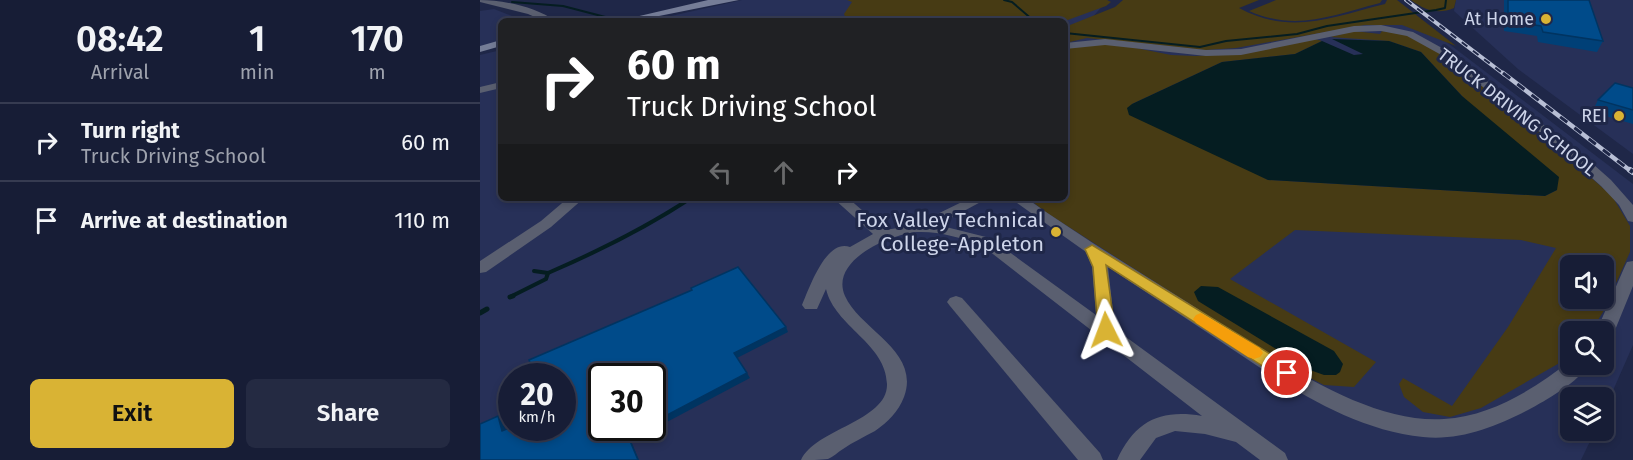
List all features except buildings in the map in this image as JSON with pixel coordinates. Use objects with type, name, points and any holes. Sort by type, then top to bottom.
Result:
[{"type":"main road","points":[[636,18],[719,0]]},
{"type":"main road","points":[[654,18],[735,0]]},
{"type":"main road","points":[[480,51],[498,44]]},
{"type":"main road","points":[[480,51],[498,48]]},
{"type":"street","points":[[480,0],[531,12],[544,18]]},
{"type":"street","points":[[480,9],[507,0]]},
{"type":"street","points":[[513,9],[527,18]]},
{"type":"street","name":"TRUCK DRIVING SCHOOL","points":[[1068,46],[1105,42],[1217,53],[1272,47],[1286,42],[1366,28],[1403,32],[1430,43],[1448,55],[1561,144],[1616,192],[1633,218]]},
{"type":"street","points":[[480,90],[498,86]]},
{"type":"street","points":[[480,268],[532,234],[573,201]]},
{"type":"street","points":[[843,201],[878,231]]},
{"type":"street","points":[[930,223],[975,201]]},
{"type":"street","points":[[1021,201],[1273,365],[1354,408],[1384,419],[1423,428],[1450,428],[1477,422],[1519,404],[1563,375]]},
{"type":"street","points":[[811,305],[828,265],[842,251],[878,231],[898,223],[918,221],[971,230]]},
{"type":"street","points":[[812,460],[881,416],[892,403],[897,386],[887,355],[838,302],[833,288],[840,267],[854,252],[890,234],[906,229],[927,228],[985,241],[1278,460]]},
{"type":"street","points":[[1092,249],[1100,267],[1106,330]]},
{"type":"street","points":[[1610,321],[1633,266]]},
{"type":"street","points":[[956,302],[1092,460]]},
{"type":"street","points":[[1128,460],[1134,446],[1144,435],[1174,421],[1197,423],[1244,434]]},
{"type":"shaded area","name":"Fox Valley Technical College-Appleton","points":[[742,0],[1108,0],[1078,33],[1168,44],[1411,15],[1633,184],[1633,345],[1614,388],[1560,387],[1560,441],[1590,441],[1581,460],[480,460],[480,55],[498,51],[498,201],[1068,201],[1068,18],[662,18]]},
{"type":"shaded area","points":[[847,0],[1107,0],[1111,2],[1068,20],[1068,18],[846,18],[844,14],[852,2]]},
{"type":"shaded area","points":[[1123,0],[1259,0],[1239,8],[1276,21],[1294,22],[1329,18],[1385,4],[1387,0],[1397,0],[1456,46],[1402,25],[1365,25],[1236,48],[1205,50],[1087,38],[1068,42],[1068,26],[1115,7]]},
{"type":"shaded area","points":[[1276,0],[1382,0],[1380,3],[1330,16],[1299,21],[1266,17],[1249,11]]},
{"type":"shaded area","points":[[1411,0],[1456,0],[1454,8],[1437,11],[1426,9]]},
{"type":"shaded area","points":[[1456,0],[1633,0],[1633,154],[1518,69],[1454,11]]},
{"type":"shaded area","points":[[494,9],[517,18],[498,18],[498,43],[480,47],[480,11]]},
{"type":"shaded area","points":[[1354,31],[1380,34],[1382,31],[1406,35],[1432,47],[1513,109],[1612,196],[1630,226],[1630,252],[1614,288],[1614,255],[1560,255],[1560,309],[1604,309],[1603,312],[1597,321],[1560,321],[1560,363],[1481,408],[1450,417],[1423,412],[1404,397],[1399,384],[1403,378],[1452,406],[1508,327],[1556,248],[1521,240],[1295,230],[1230,279],[1376,362],[1354,387],[1324,385],[1284,365],[1032,201],[1068,201],[1068,48],[1116,44],[1171,55],[1195,56],[1247,53],[1312,38],[1322,41],[1295,54],[1222,62],[1132,104],[1268,180],[1545,196],[1557,190],[1421,52],[1389,41],[1330,37]]},
{"type":"shaded area","points":[[1332,39],[1389,41],[1421,52],[1462,96],[1559,177],[1557,190],[1545,196],[1268,180],[1129,115],[1127,108],[1132,104],[1222,62],[1295,54],[1322,41],[1354,55],[1363,54]]},
{"type":"shaded area","points":[[1201,286],[1218,287],[1334,351],[1343,364],[1340,372],[1336,375],[1324,375],[1310,370],[1198,301],[1194,292]]},
{"type":"waterway","points":[[1004,0],[1012,2],[1031,18]]},
{"type":"waterway","points":[[1068,33],[1200,47],[1226,41],[1297,34],[1327,26],[1436,10],[1445,8],[1446,0]]},
{"type":"waterway","points":[[512,2],[563,6],[609,18]]},
{"type":"waterway","points":[[548,273],[621,239],[686,201]]},
{"type":"waterway","points":[[534,271],[548,273]]},
{"type":"waterway","points":[[513,296],[510,297],[546,279],[548,273]]},
{"type":"waterway","points":[[480,313],[487,309]]},
{"type":"railway","points":[[1406,0],[1505,75]]},
{"type":"railway","points":[[1503,73],[1632,172]]},
{"type":"slow traffic","points":[[1201,319],[1254,353]]},
{"type":"place","name":"At Home","points":[[1546,19]]},
{"type":"place","name":"REI","points":[[1619,116]]},
{"type":"place","name":"Fox Valley Technical College-Appleton","points":[[1056,232]]},
{"type":"route","points":[[1106,330],[1100,267],[1092,249],[1287,373]]}]
